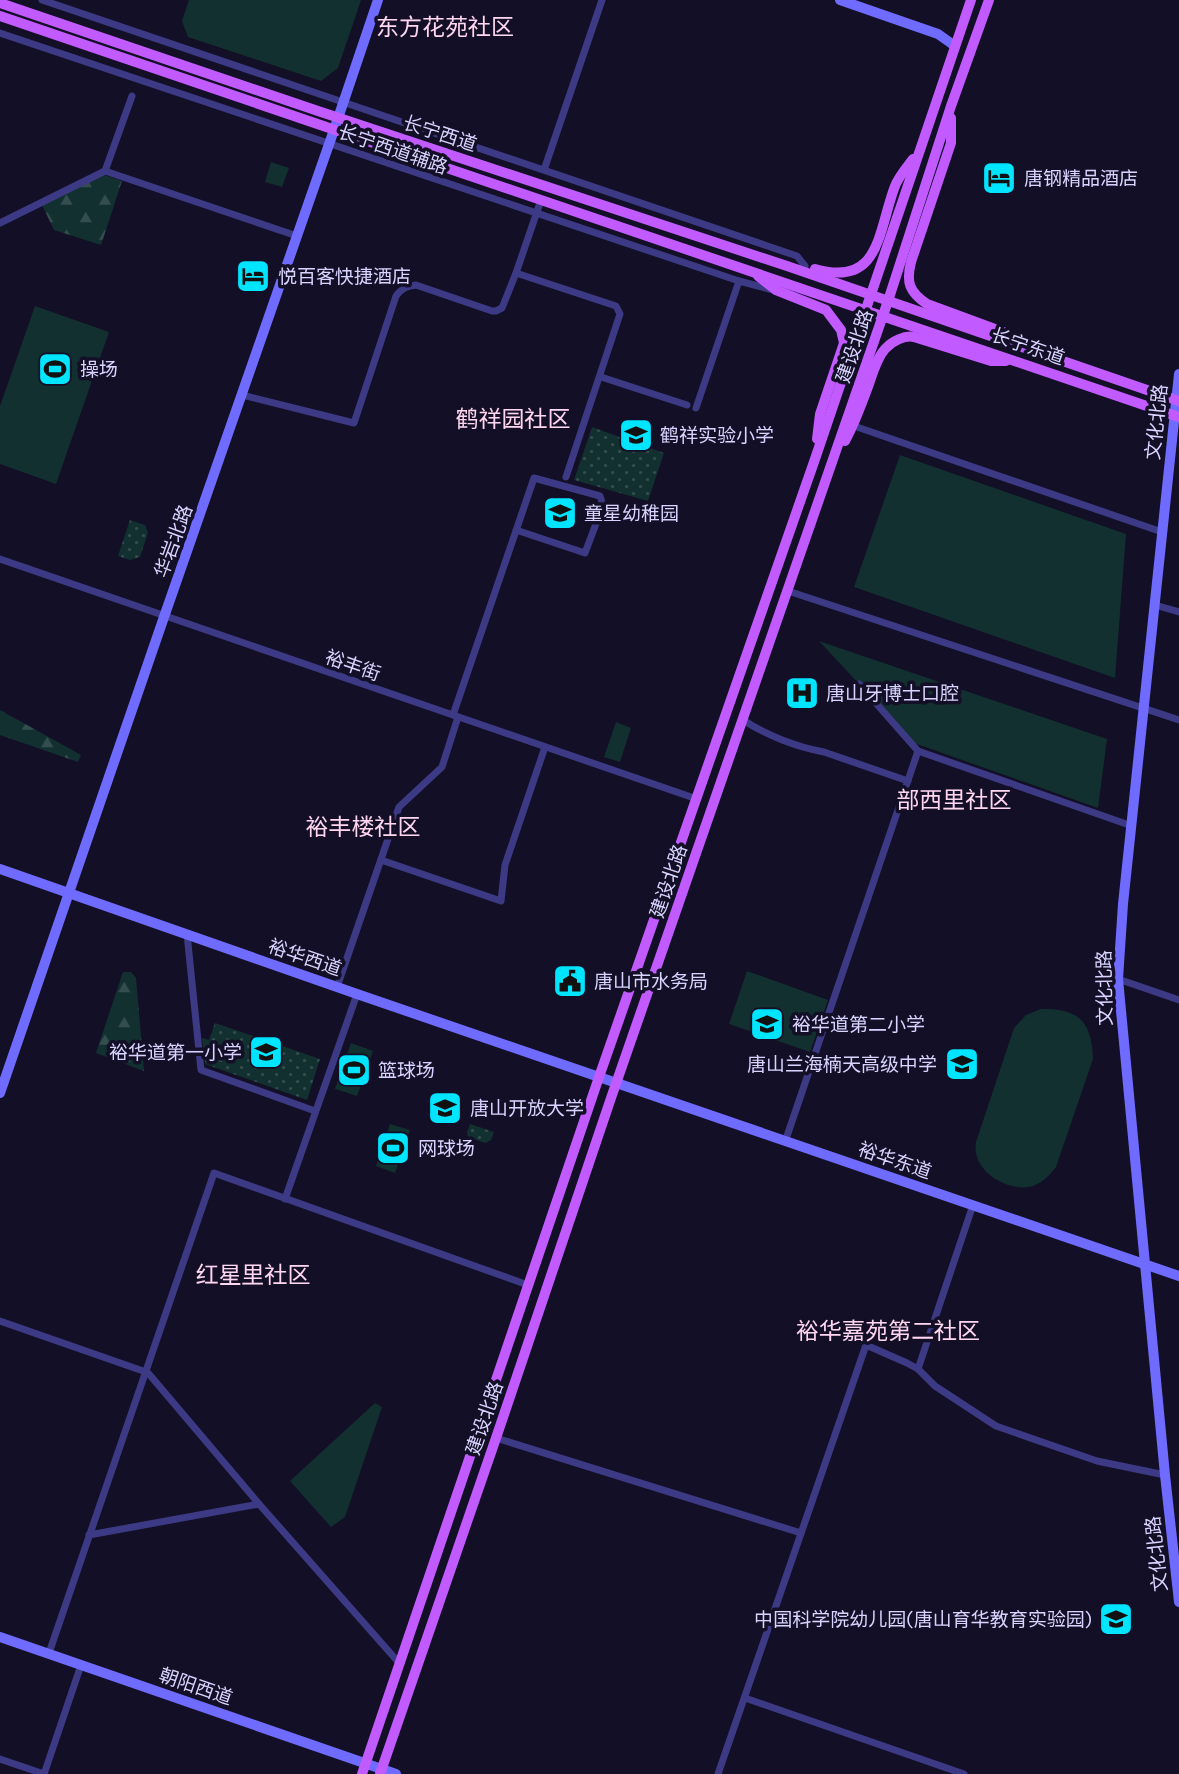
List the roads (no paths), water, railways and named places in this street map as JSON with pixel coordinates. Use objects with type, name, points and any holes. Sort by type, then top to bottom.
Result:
[{"type":"main road","name":"建设北路","points":[[363,1769],[971,0]]},
{"type":"main road","name":"建设北路","points":[[381,1771],[616,1083],[883,316],[951,106],[989,0]]},
{"type":"main road","name":"长宁西道","points":[[0,2],[870,295]]},
{"type":"main road","name":"长宁西道","points":[[0,16],[864,310]]},
{"type":"main road","points":[[951,106],[951,143],[911,262],[909,281],[916,297],[1003,332],[1021,347]]},
{"type":"main road","points":[[786,266],[844,272],[864,265],[876,246],[896,183],[920,148]]},
{"type":"main road","points":[[752,271],[776,290],[826,310],[841,330],[844,343],[820,414],[815,459]]},
{"type":"main road","name":"长宁东道","points":[[870,295],[1177,401]]},
{"type":"main road","name":"长宁东道","points":[[864,310],[1176,416]]},
{"type":"main road","points":[[832,464],[854,426],[874,369],[887,346],[906,336],[915,337],[991,361],[1017,361]]},
{"type":"street","name":"长宁西道辅路","points":[[42,0],[796,256],[805,266]]},
{"type":"street","name":"华岩北路","points":[[0,1093],[378,0]]},
{"type":"street","points":[[544,170],[602,0]]},
{"type":"street","points":[[841,0],[938,34],[955,46]]},
{"type":"street","points":[[75,28],[80,13]]},
{"type":"street","name":"长宁西道辅路","points":[[0,33],[738,282],[776,290]]},
{"type":"street","points":[[0,223],[105,171],[132,96]]},
{"type":"street","points":[[105,171],[297,236]]},
{"type":"street","points":[[242,395],[354,423],[396,296],[401,289],[416,285],[496,311],[502,308],[541,200]]},
{"type":"street","points":[[516,273],[615,306],[620,314],[566,477]]},
{"type":"street","points":[[695,408],[738,282]]},
{"type":"street","name":"文化北路","points":[[1179,374],[1143,709],[1118,979],[1179,1602]]},
{"type":"street","points":[[601,377],[687,405]]},
{"type":"street","points":[[854,426],[1162,532]]},
{"type":"street","points":[[337,987],[399,807],[442,767],[455,716],[516,530],[534,478],[600,496],[603,505],[585,553],[516,530]]},
{"type":"street","name":"裕丰街","points":[[0,559],[697,799]]},
{"type":"street","points":[[788,591],[1179,720]]},
{"type":"street","points":[[1154,605],[1179,612]]},
{"type":"street","points":[[859,684],[919,751],[1132,826]]},
{"type":"street","points":[[743,720],[759,731],[908,780]]},
{"type":"street","points":[[381,860],[501,901],[505,865],[544,747]]},
{"type":"street","points":[[785,1142],[919,751]]},
{"type":"street","name":"裕华西道","points":[[0,869],[599,1077]]},
{"type":"street","points":[[187,934],[201,1070],[316,1111]]},
{"type":"street","points":[[1118,979],[1179,1000]]},
{"type":"street","points":[[285,1199],[357,994]]},
{"type":"street","name":"裕华东道","points":[[599,1077],[1179,1276]]},
{"type":"street","points":[[49,1653],[214,1174],[528,1285]]},
{"type":"street","points":[[918,1369],[973,1205]]},
{"type":"street","points":[[0,1321],[146,1372],[400,1664]]},
{"type":"street","points":[[718,1774],[866,1345],[918,1369],[935,1386],[996,1426],[1097,1461],[1165,1475]]},
{"type":"street","points":[[496,1438],[802,1533]]},
{"type":"street","points":[[89,1535],[259,1504]]},
{"type":"street","name":"朝阳西道","points":[[0,1637],[363,1769],[396,1774]]},
{"type":"street","points":[[0,1759],[44,1774],[81,1665]]},
{"type":"street","points":[[745,1698],[964,1774]]},
{"type":"place","name":"唐钢精品酒店","points":[[999,178]]},
{"type":"place","name":"悦百客快捷酒店","points":[[253,276]]},
{"type":"place","name":"操场","points":[[55,369]]},
{"type":"place","name":"鹤祥实验小学","points":[[636,435]]},
{"type":"place","name":"童星幼稚园","points":[[560,513]]},
{"type":"place","name":"唐山牙博士口腔","points":[[802,693]]},
{"type":"place","name":"唐山市水务局","points":[[570,981]]},
{"type":"place","name":"裕华道第二小学","points":[[767,1024]]},
{"type":"place","name":"裕华道第一小学","points":[[266,1052]]},
{"type":"place","name":"唐山兰海楠天高级中学","points":[[962,1064]]},
{"type":"place","name":"篮球场","points":[[354,1070]]},
{"type":"place","name":"唐山开放大学","points":[[445,1108]]},
{"type":"place","name":"网球场","points":[[393,1148]]},
{"type":"place","name":"中国科学院幼儿园(唐山育华教育实验园)","points":[[1116,1619]]},
{"type":"district","name":"东方花苑社区","points":[[445,27]]},
{"type":"district","name":"鹤祥园社区","points":[[513,419]]},
{"type":"district","name":"部西里社区","points":[[954,800]]},
{"type":"district","name":"裕丰楼社区","points":[[363,827]]},
{"type":"district","name":"红星里社区","points":[[253,1275]]},
{"type":"district","name":"裕华嘉苑第二社区","points":[[888,1331]]}]
